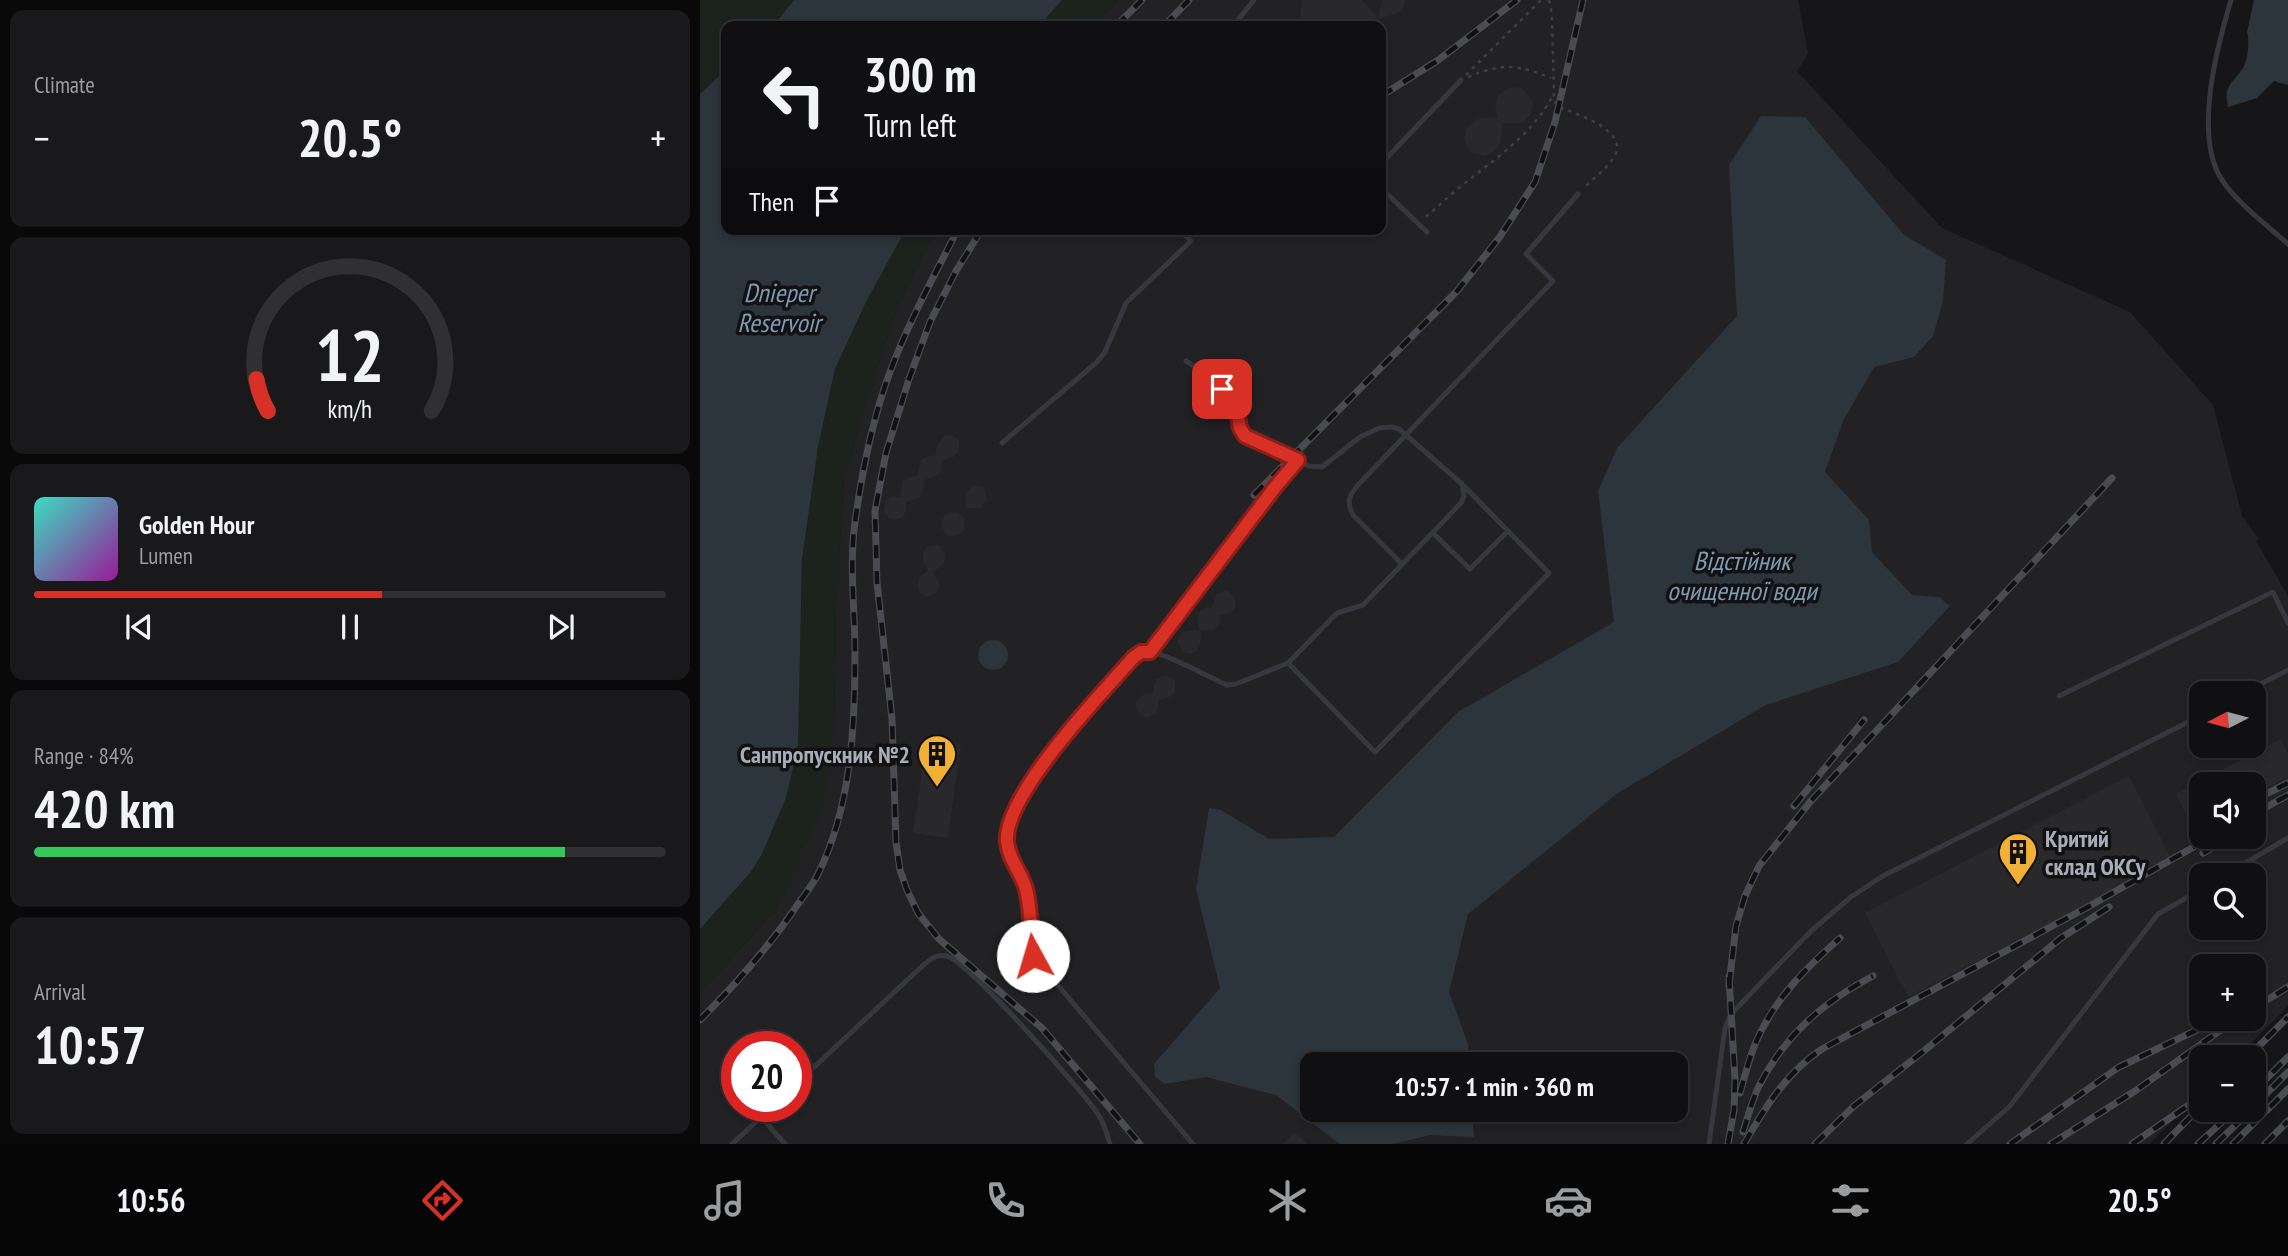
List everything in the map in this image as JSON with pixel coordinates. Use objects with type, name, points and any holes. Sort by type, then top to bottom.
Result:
[{"type":"lane","points":[[1237,21],[1254,0]]},
{"type":"lane","points":[[2231,0],[2221,34],[2207,118],[2211,154],[2221,179],[2288,244]]},
{"type":"lane","points":[[1386,159],[1461,80]]},
{"type":"lane","points":[[1386,193],[1427,232]]},
{"type":"lane","points":[[1402,564],[1353,515],[1348,498],[1553,281],[1526,254],[1578,194]]},
{"type":"lane","points":[[1002,443],[1097,362],[1105,352],[1126,303],[1191,241],[1184,235]]},
{"type":"lane","points":[[1186,361],[1205,373],[1222,389],[1236,407],[1240,428],[1245,436],[1309,466],[1321,467],[1360,437],[1380,428],[1399,429],[1462,484],[1549,573],[1375,752],[1288,663]]},
{"type":"lane","points":[[1150,652],[1298,460]]},
{"type":"lane","points":[[1193,1144],[1033,956],[1026,888],[1010,856],[1007,842],[1008,824],[1023,794],[1057,745],[1141,652],[1172,659],[1227,685],[1236,684],[1288,663],[1337,613],[1363,605],[1433,533],[1461,503],[1464,496],[1462,484]]},
{"type":"lane","points":[[1433,533],[1470,569],[1508,531]]},
{"type":"lane","points":[[2059,696],[2273,592],[2288,623]]},
{"type":"lane","points":[[2266,681],[2288,670]]},
{"type":"lane","points":[[1709,1144],[1725,1028],[1731,1014],[1811,931],[1851,897],[1883,876],[2189,722]]},
{"type":"lane","points":[[2245,863],[2288,838]]},
{"type":"lane","points":[[1967,1144],[2010,1106],[2158,915],[2189,897]]},
{"type":"lane","points":[[812,1069],[919,969],[937,955],[944,955],[974,977],[1069,1076],[1100,1116],[1110,1144]]},
{"type":"lane","points":[[732,1144],[756,1122]]},
{"type":"lane","points":[[765,1122],[785,1144]]},
{"type":"path","points":[[1461,80],[1541,0]]},
{"type":"path","points":[[1549,0],[1552,14],[1554,101],[1559,107],[1601,125],[1613,136],[1617,145],[1615,156],[1578,194]]},
{"type":"path","points":[[1461,80],[1491,68],[1512,66],[1530,69],[1552,79]]},
{"type":"path","points":[[1419,224],[1459,188],[1499,158],[1537,121],[1553,94]]},
{"type":"shaded area","points":[[700,0],[794,0],[777,21],[721,21],[721,74],[700,94]]},
{"type":"shaded area","points":[[1062,0],[1118,0],[1098,21],[1043,21]]},
{"type":"shaded area","points":[[1118,0],[1798,0],[1808,54],[1797,71],[1942,228],[2130,312],[2213,405],[2242,516],[2259,539],[2256,541],[2288,596],[2288,1006],[2266,1028],[2266,954],[2189,954],[2189,1031],[2263,1031],[2249,1045],[2189,1045],[2189,1104],[2149,1144],[700,1144],[700,993],[778,907],[834,730],[836,607],[844,477],[897,309],[933,235],[1386,235],[1386,21],[1098,21]]},
{"type":"shaded area","points":[[903,235],[933,235],[897,309],[844,477],[836,607],[834,730],[823,807],[778,907],[700,993],[700,929],[751,872],[762,854],[786,798],[798,747],[802,560],[818,447],[835,369],[867,300]]},
{"type":"water","points":[[794,0],[1062,0],[1043,21],[777,21]]},
{"type":"water","points":[[2254,0],[2288,0],[2288,85],[2274,81],[2257,98],[2228,107],[2229,87],[2247,58],[2247,32]]},
{"type":"water","name":"Dnieper Reservoir","points":[[721,74],[721,235],[903,235],[867,300],[835,369],[818,447],[802,560],[798,747],[786,798],[762,854],[751,872],[700,929],[700,94]]},
{"type":"water","name":"Відстійник очищенної води","points":[[1761,116],[1805,117],[1904,235],[1946,260],[1943,301],[1933,336],[1914,357],[1874,367],[1843,421],[1825,472],[1869,520],[1872,552],[1912,595],[1939,597],[1950,606],[1898,662],[1766,705],[1618,793],[1468,914],[1449,992],[1468,1052],[1300,1052],[1300,1113],[1276,1095],[1206,1077],[1165,1084],[1155,1077],[1154,1064],[1220,988],[1196,889],[1209,808],[1221,810],[1269,839],[1334,837],[1458,712],[1614,622],[1598,491],[1617,448],[1737,316],[1729,165]]},
{"type":"water","points":[[993,640],[1004,644],[1008,655],[1004,666],[993,670],[982,666],[978,655],[982,644]]},
{"type":"water","name":"Відстійник очищенної води","points":[[1311,1122],[1473,1122],[1474,1137],[1430,1135],[1393,1144],[1340,1144]]},
{"type":"building","points":[[1302,0],[1362,0],[1378,18],[1382,0],[1406,0],[1401,12],[1379,19],[1381,21],[1303,21],[1300,18]]},
{"type":"building","points":[[1516,87],[1531,98],[1533,104],[1530,116],[1521,123],[1502,123],[1501,141],[1495,151],[1484,156],[1472,152],[1464,137],[1468,126],[1478,119],[1497,117],[1495,106],[1499,95]]},
{"type":"building","points":[[946,435],[959,441],[959,452],[941,461],[942,469],[938,475],[924,480],[923,494],[906,502],[903,517],[896,520],[889,518],[884,512],[886,501],[892,497],[900,497],[903,481],[917,476],[921,460],[935,455],[938,443]]},
{"type":"building","points":[[974,485],[984,488],[987,499],[981,508],[966,508],[965,493]]},
{"type":"building","points":[[953,512],[961,516],[965,524],[961,532],[953,536],[945,532],[941,524],[945,516]]},
{"type":"building","points":[[939,545],[945,559],[942,566],[932,572],[940,587],[936,594],[926,597],[919,593],[917,585],[919,578],[928,570],[923,561],[923,553],[927,547]]},
{"type":"building","points":[[1226,590],[1235,597],[1235,608],[1230,613],[1220,615],[1219,625],[1213,630],[1201,630],[1197,651],[1190,654],[1183,652],[1177,642],[1180,635],[1186,631],[1199,630],[1199,612],[1212,608],[1216,595]]},
{"type":"building","points":[[1166,675],[1175,681],[1175,692],[1170,697],[1158,700],[1155,714],[1141,716],[1135,706],[1138,699],[1144,694],[1152,694],[1156,679]]},
{"type":"building","name":"Санпропускник №2","points":[[927,738],[961,743],[948,838],[913,833]]},
{"type":"building","points":[[2281,739],[2288,753],[2288,777],[2266,789],[2266,772],[2218,772],[2245,758],[2266,758],[2266,747]]},
{"type":"building","name":"Критий склад ОКСу","points":[[2129,776],[2172,860],[1908,997],[1865,913]]},
{"type":"building","points":[[2189,787],[2189,819],[2176,794]]},
{"type":"building","points":[[1295,1132],[1307,1144],[1283,1144]]},
{"type":"railway","points":[[1121,21],[1142,0]]},
{"type":"railway","points":[[1169,21],[1189,0]]},
{"type":"railway","points":[[1386,93],[1437,61],[1517,0]]},
{"type":"railway","points":[[1254,495],[1457,291],[1499,238],[1535,182],[1555,122],[1583,0]]},
{"type":"railway","points":[[700,1020],[763,952],[807,892],[817,876],[837,823],[844,796],[852,739],[855,654],[852,555],[864,465],[878,409],[897,354],[955,235]]},
{"type":"railway","points":[[978,235],[930,322],[886,453],[875,511],[877,582],[892,719],[896,842],[900,870],[918,913],[939,939],[1042,1028],[1140,1144]]},
{"type":"railway","points":[[1729,985],[1736,926],[1745,896],[1759,866],[1810,802],[2112,478]]},
{"type":"railway","points":[[1794,806],[1864,720]]},
{"type":"railway","points":[[2266,794],[2288,783]]},
{"type":"railway","points":[[2266,807],[2288,795]]},
{"type":"railway","points":[[1744,1144],[1787,1080],[1822,1049],[2086,908],[2190,849]]},
{"type":"railway","points":[[2203,853],[2210,849]]},
{"type":"railway","points":[[1815,1144],[1854,1106],[2061,938],[2109,907]]},
{"type":"railway","points":[[1740,1093],[1754,1048],[1772,1012],[1803,973],[1840,938]]},
{"type":"railway","points":[[1743,1132],[1759,1086],[1793,1036],[1822,1009],[1873,976]]},
{"type":"railway","points":[[1728,1144],[1734,1110],[1735,1079],[1729,977]]},
{"type":"railway","points":[[2266,1001],[2288,987]]},
{"type":"railway","points":[[2260,1045],[2288,1017]]},
{"type":"railway","points":[[2010,1144],[2119,1067],[2195,1031]]},
{"type":"railway","points":[[2051,1144],[2135,1091],[2220,1031]]},
{"type":"railway","points":[[2266,1079],[2288,1057]]},
{"type":"railway","points":[[2266,1094],[2288,1072]]},
{"type":"railway","points":[[2233,1144],[2288,1089]]},
{"type":"railway","points":[[2132,1144],[2189,1105]]},
{"type":"railway","points":[[2164,1144],[2189,1118]]},
{"type":"railway","points":[[2265,1144],[2288,1121]]},
{"type":"railway","points":[[2198,1144],[2222,1122]]},
{"type":"railway","points":[[2216,1144],[2239,1122]]},
{"type":"place","name":"Санпропускник №2","points":[[937,788]]},
{"type":"place","name":"Критий склад ОКСу","points":[[2018,886]]},
{"type":"route","points":[[1033,956],[1026,888],[1010,856],[1007,842],[1008,824],[1023,794],[1057,745],[1133,658],[1141,652],[1150,652],[1298,460],[1245,436],[1240,428],[1236,407],[1222,389]]}]
